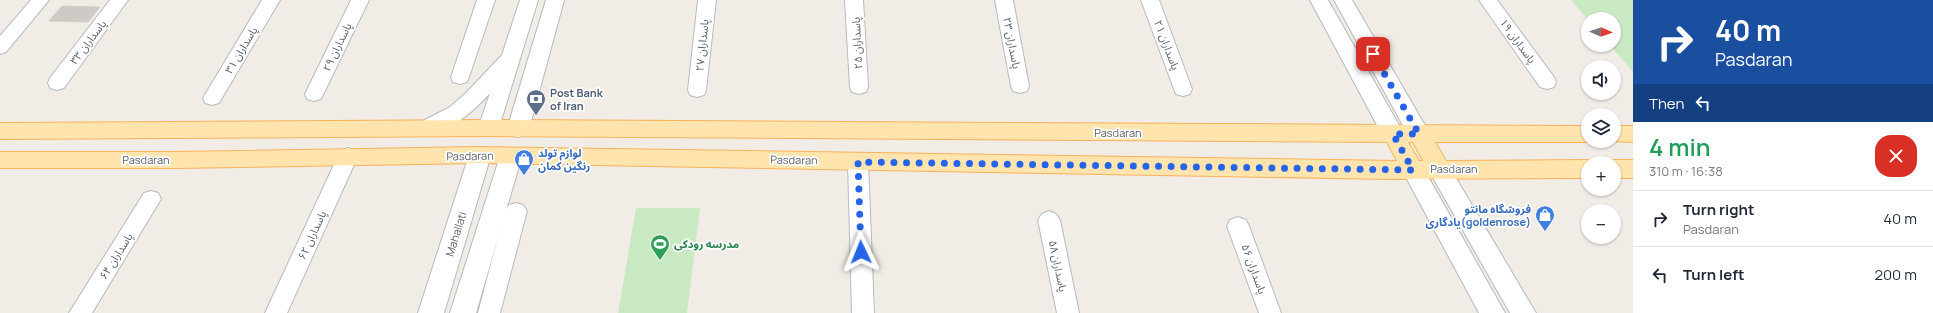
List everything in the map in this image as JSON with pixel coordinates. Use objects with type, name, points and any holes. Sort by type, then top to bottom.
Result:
[{"type":"main road","points":[[480,155],[529,0]]},
{"type":"main road","points":[[463,313],[511,156],[555,0]]},
{"type":"main road","points":[[1320,0],[1492,313]]},
{"type":"main road","points":[[1343,0],[1523,313]]},
{"type":"main road","points":[[427,129],[457,112],[473,98],[511,57]]},
{"type":"main road","name":"Pasdaran","points":[[0,131],[489,128],[1581,134]]},
{"type":"main road","points":[[1621,134],[1633,134]]},
{"type":"main road","name":"Pasdaran","points":[[0,160],[175,160],[480,155],[1413,170],[1581,169]]},
{"type":"main road","name":"Mahallati","points":[[431,313],[480,155]]},
{"type":"main road","points":[[1621,169],[1633,169]]},
{"type":"street","points":[[0,48],[40,0]]},
{"type":"street","name":"پاسداران ۳۳","points":[[57,83],[119,0]]},
{"type":"street","name":"پاسداران ۲۹","points":[[314,94],[360,0]]},
{"type":"street","points":[[460,77],[486,0]]},
{"type":"street","name":"پاسداران ۲۷","points":[[697,90],[707,0]]},
{"type":"street","name":"پاسداران ۲۵","points":[[854,0],[859,87]]},
{"type":"street","name":"پاسداران ۲۳","points":[[1004,0],[1020,86]]},
{"type":"street","name":"پاسداران ۲۱","points":[[1150,0],[1183,89]]},
{"type":"street","name":"پاسداران ۱۹","points":[[1488,0],[1547,82]]},
{"type":"street","name":"پاسداران ۳۱","points":[[212,98],[271,1]]},
{"type":"street","name":"پاسداران ۶۲","points":[[276,313],[348,156]]},
{"type":"street","points":[[858,162],[863,313]]},
{"type":"street","name":"پاسداران ۶۴","points":[[80,313],[151,199]]},
{"type":"street","points":[[489,313],[516,211]]},
{"type":"street","name":"پاسداران ۵۸","points":[[1049,220],[1068,313]]},
{"type":"street","name":"پاسداران ۵۶","points":[[1238,226],[1270,313]]},
{"type":"green space","points":[[1571,0],[1633,0],[1633,72],[1616,52],[1621,52],[1621,12],[1581,12]]},
{"type":"green space","name":"مدرسه رودکی","points":[[636,208],[700,208],[687,313],[618,313]]},
{"type":"building","points":[[62,6],[100,7],[88,22],[49,21]]},
{"type":"place","name":"Post Bank of Iran","points":[[536,116]]},
{"type":"place","name":"لوازم تولد رنگین کمان","points":[[524,176]]},
{"type":"place","name":"فروشگاه مانتو یادگاری(goldenrose)","points":[[1545,232]]},
{"type":"place","name":"مدرسه رودکی","points":[[660,261]]},
{"type":"route","points":[[861,252],[858,162],[1367,168],[1413,170],[1393,134],[1419,134],[1373,54]]}]
